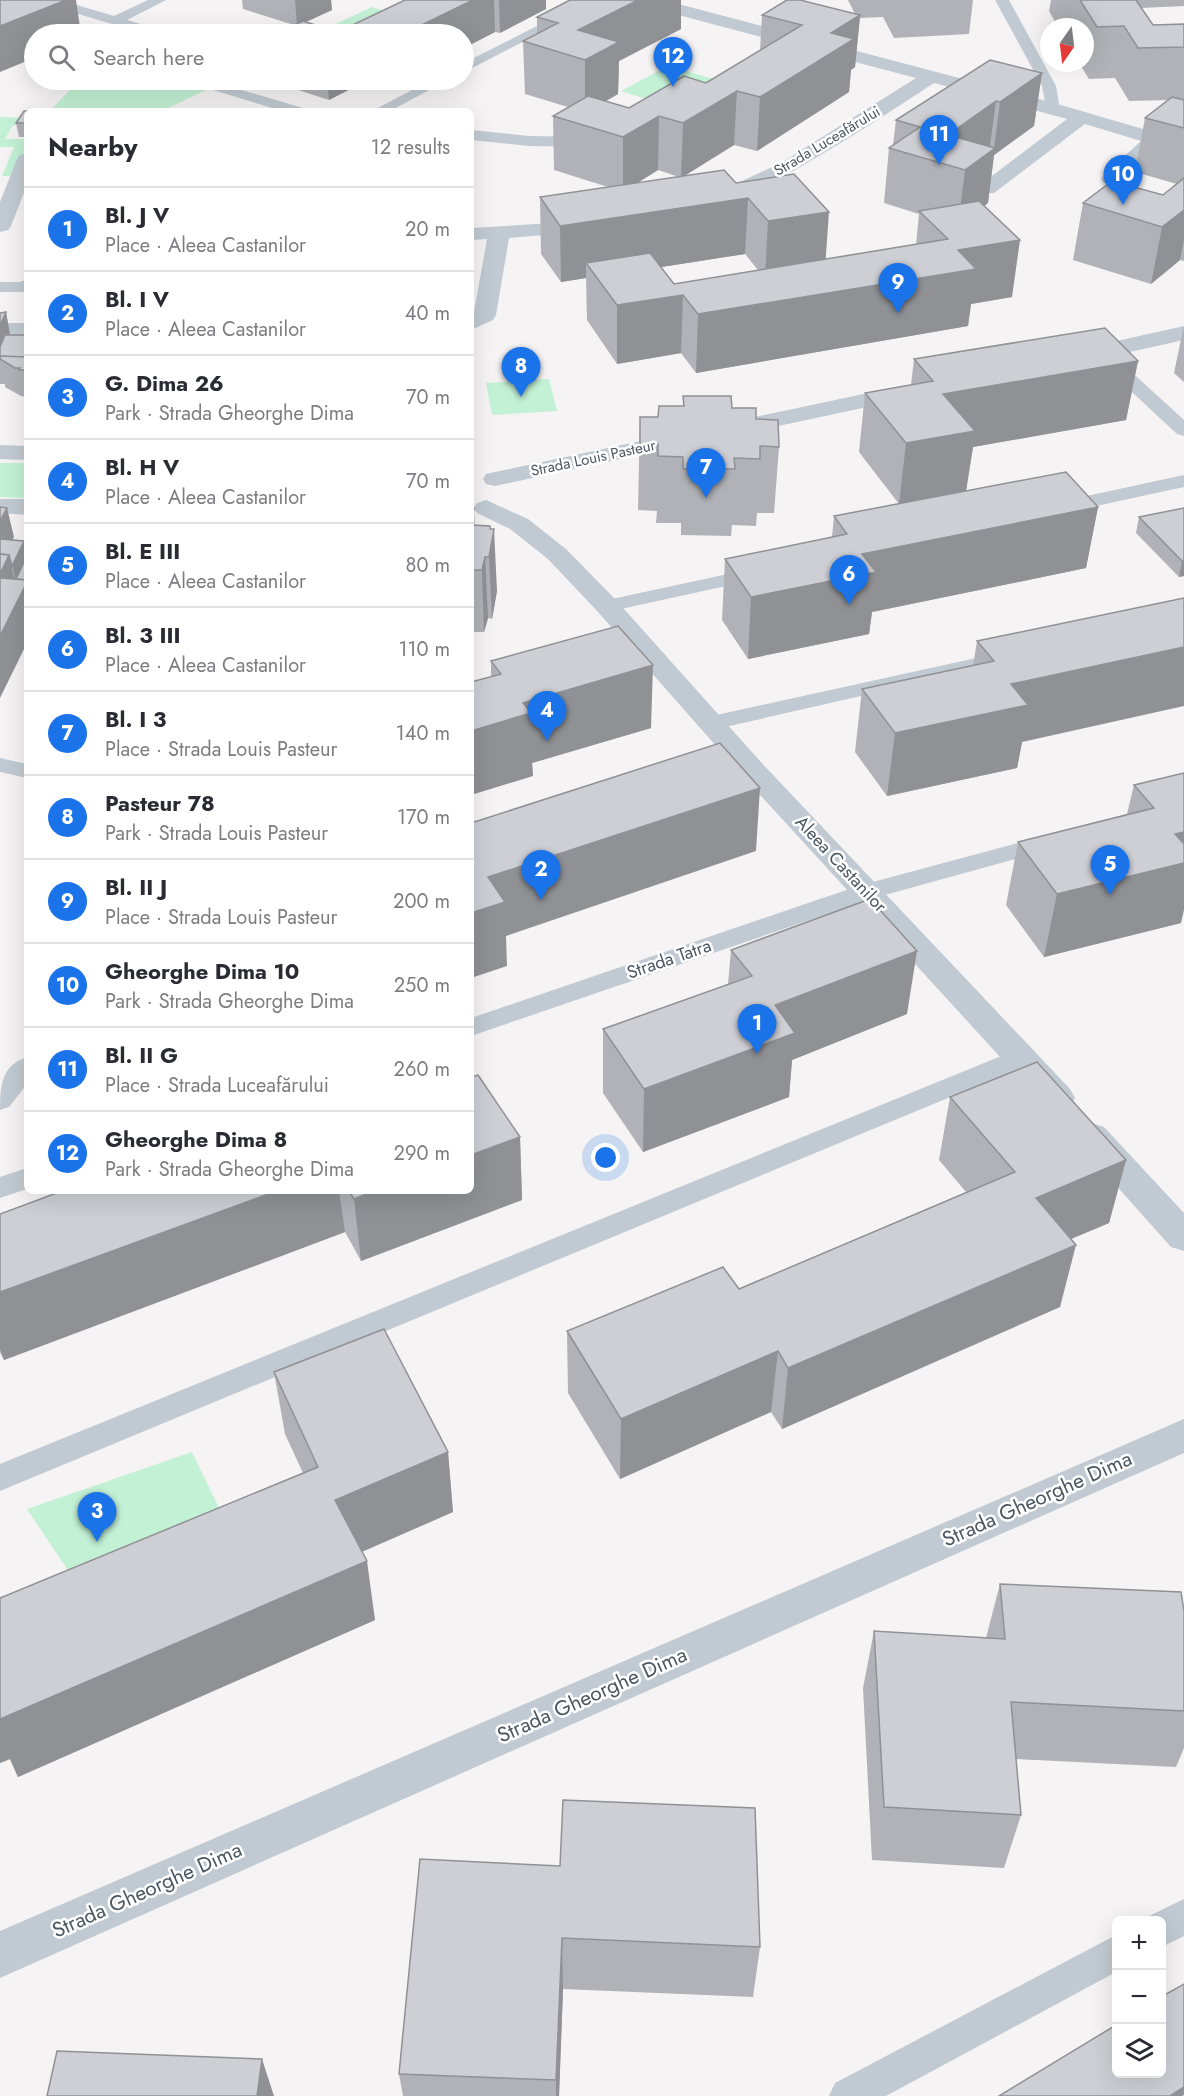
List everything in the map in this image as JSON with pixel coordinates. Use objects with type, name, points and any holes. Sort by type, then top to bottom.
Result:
[{"type":"street","points":[[643,0],[1047,107],[1184,147]]},
{"type":"street","name":"Strada Luceafărului","points":[[705,203],[788,167],[931,77]]},
{"type":"street","points":[[987,189],[1082,117]]},
{"type":"street","points":[[1111,178],[1155,138]]},
{"type":"street","points":[[6,227],[24,169]]},
{"type":"street","points":[[474,234],[604,224]]},
{"type":"street","points":[[474,321],[485,315],[499,233]]},
{"type":"street","points":[[0,330],[24,330]]},
{"type":"street","points":[[1053,361],[1184,333]]},
{"type":"street","name":"Strada Louis Pasteur","points":[[478,512],[495,498],[498,489],[487,473],[927,388]]},
{"type":"street","points":[[0,452],[24,453]]},
{"type":"street","points":[[0,506],[24,507]]},
{"type":"street","name":"Aleea Castanilor","points":[[478,512],[505,515],[534,534],[557,554],[712,723],[738,769],[866,892],[1021,1057],[1184,1237]]},
{"type":"street","name":"Strada Gheorghe Dima","points":[[0,1955],[1184,1435]]},
{"type":"lane","points":[[46,0],[124,24]]},
{"type":"lane","points":[[114,21],[159,0]]},
{"type":"lane","points":[[474,63],[598,0]]},
{"type":"lane","points":[[1002,0],[1049,86],[1052,104],[1047,107]]},
{"type":"lane","points":[[228,90],[288,108]]},
{"type":"lane","points":[[385,108],[421,90]]},
{"type":"lane","points":[[474,135],[559,143],[598,142]]},
{"type":"lane","points":[[0,287],[24,287]]},
{"type":"lane","points":[[1099,352],[1184,430]]},
{"type":"lane","points":[[1046,511],[1184,481]]},
{"type":"lane","points":[[607,606],[780,568]]},
{"type":"lane","points":[[712,723],[1023,653]]},
{"type":"lane","points":[[0,765],[24,770]]},
{"type":"lane","name":"Strada Tatra","points":[[474,1026],[866,892],[1071,836]]},
{"type":"lane","points":[[0,1478],[1021,1057]]},
{"type":"lane","points":[[0,1100],[24,1070]]},
{"type":"lane","points":[[0,1188],[24,1179]]},
{"type":"lane","points":[[1166,1926],[1184,1917]]},
{"type":"lane","points":[[848,2096],[1112,1955]]},
{"type":"green space","points":[[372,7],[394,14],[369,24],[336,24]]},
{"type":"green space","points":[[668,66],[724,82],[677,109],[621,91]]},
{"type":"green space","points":[[70,90],[206,90],[168,108],[53,108]]},
{"type":"green space","points":[[0,117],[24,118],[24,122],[12,126],[5,139],[24,139],[24,161],[18,176],[2,176],[14,147],[0,147]]},
{"type":"green space","points":[[549,379],[557,411],[492,415],[486,383]]},
{"type":"green space","points":[[0,463],[24,463],[24,498],[0,497]]},
{"type":"green space","points":[[192,1452],[221,1512],[69,1572],[27,1509]]},
{"type":"building","points":[[0,0],[66,0],[0,26]]},
{"type":"building","points":[[405,0],[473,0],[424,24],[355,24]]},
{"type":"building","points":[[570,0],[638,0],[578,30],[619,42],[585,60],[523,41],[558,23],[537,17]]},
{"type":"building","points":[[787,0],[800,0],[860,15],[831,33],[854,39],[760,97],[737,91],[683,123],[659,116],[623,137],[553,116],[588,96],[629,108],[684,76],[706,83],[802,25],[762,15]]},
{"type":"building","points":[[1080,0],[1136,0],[1153,25],[1184,24],[1184,47],[1138,48],[1124,26],[1097,27],[1094,18],[1091,18]]},
{"type":"building","points":[[303,21],[313,24],[296,24]]},
{"type":"building","points":[[990,60],[1042,73],[1000,102],[996,101],[948,135],[995,148],[965,170],[889,148],[920,127],[896,120]]},
{"type":"building","points":[[1172,97],[1184,100],[1184,128],[1145,118]]},
{"type":"building","points":[[24,111],[24,123],[16,123]]},
{"type":"building","points":[[724,170],[736,183],[794,174],[829,212],[768,221],[748,198],[560,226],[540,197]]},
{"type":"building","points":[[1184,178],[1184,210],[1162,227],[1083,203],[1112,181],[1163,195]]},
{"type":"building","points":[[979,201],[1020,240],[958,250],[976,269],[698,314],[683,295],[617,305],[586,263],[650,253],[674,284],[948,239],[919,211]]},
{"type":"building","points":[[6,312],[0,326],[0,313]]},
{"type":"building","points":[[1105,328],[1138,361],[943,394],[975,431],[906,443],[865,393],[933,381],[914,359]]},
{"type":"building","points":[[5,335],[24,335],[24,357],[0,357],[0,347]]},
{"type":"building","points":[[0,356],[24,357],[24,370],[19,370],[20,368],[15,368],[0,359]]},
{"type":"building","points":[[683,396],[731,396],[732,408],[756,408],[756,419],[778,420],[779,447],[760,446],[760,459],[734,458],[735,469],[683,469],[683,457],[658,456],[658,444],[640,444],[640,417],[658,417],[659,406],[684,406]]},
{"type":"building","points":[[1066,472],[1098,507],[862,554],[876,572],[751,597],[725,559],[847,534],[834,516]]},
{"type":"building","points":[[0,507],[7,508],[0,521]]},
{"type":"building","points":[[1184,508],[1184,561],[1182,561],[1139,517]]},
{"type":"building","points":[[474,525],[490,526],[490,529],[494,529],[489,557],[485,557],[482,570],[474,570]]},
{"type":"building","points":[[0,539],[24,541],[12,566],[9,555],[0,554]]},
{"type":"building","points":[[0,554],[9,555],[0,574]]},
{"type":"building","points":[[24,562],[24,580],[16,579]]},
{"type":"building","points":[[0,578],[24,580],[24,588],[0,636]]},
{"type":"building","points":[[1184,598],[1184,647],[1011,684],[1028,705],[895,733],[862,689],[994,661],[977,641]]},
{"type":"building","points":[[618,626],[653,665],[523,703],[531,713],[474,730],[474,681],[501,674],[491,661]]},
{"type":"building","points":[[720,743],[760,788],[488,877],[505,902],[474,912],[474,822]]},
{"type":"building","points":[[1184,773],[1184,832],[1175,834],[1184,844],[1184,863],[1057,894],[1018,842],[1154,808],[1134,785]]},
{"type":"building","points":[[870,899],[917,951],[775,1005],[795,1033],[644,1089],[603,1029],[752,976],[731,950]]},
{"type":"building","points":[[1037,1062],[1126,1160],[1036,1198],[1076,1245],[788,1368],[778,1351],[621,1419],[567,1331],[723,1267],[739,1289],[1015,1172],[950,1097]]},
{"type":"building","points":[[478,1075],[520,1137],[474,1154],[474,1076]]},
{"type":"building","points":[[54,1194],[269,1194],[0,1292],[0,1214]]},
{"type":"building","points":[[351,1194],[366,1194],[354,1199]]},
{"type":"building","points":[[384,1329],[448,1452],[335,1500],[367,1561],[0,1719],[0,1598],[318,1467],[274,1372]]},
{"type":"building","points":[[1000,1584],[1181,1592],[1184,1611],[1184,1711],[1011,1702],[1021,1815],[884,1807],[874,1631],[1005,1639]]},
{"type":"building","points":[[563,1800],[755,1808],[760,1947],[562,1938],[556,2080],[399,2074],[420,1859],[560,1866]]},
{"type":"building","points":[[1184,1984],[1184,2087],[1170,2096],[999,2096],[1112,2027],[1112,2078],[1166,2078],[1166,1994]]},
{"type":"building","points":[[57,2051],[262,2059],[257,2096],[47,2096]]},
{"type":"place","name":"Gheorghe Dima 8","points":[[673,87]]},
{"type":"place","name":"Bl. II G","points":[[939,165]]},
{"type":"place","name":"Gheorghe Dima 10","points":[[1123,205]]},
{"type":"place","name":"Bl. II J","points":[[898,313]]},
{"type":"place","name":"Pasteur 78","points":[[521,397]]},
{"type":"place","name":"Bl. I 3","points":[[706,498]]},
{"type":"place","name":"Bl. 3 III","points":[[849,605]]},
{"type":"place","name":"Bl. H V","points":[[547,741]]},
{"type":"place","name":"Bl. E III","points":[[1110,895]]},
{"type":"place","name":"Bl. I V","points":[[541,900]]},
{"type":"place","name":"Bl. J V","points":[[757,1054]]},
{"type":"place","name":"G. Dima 26","points":[[97,1542]]}]
